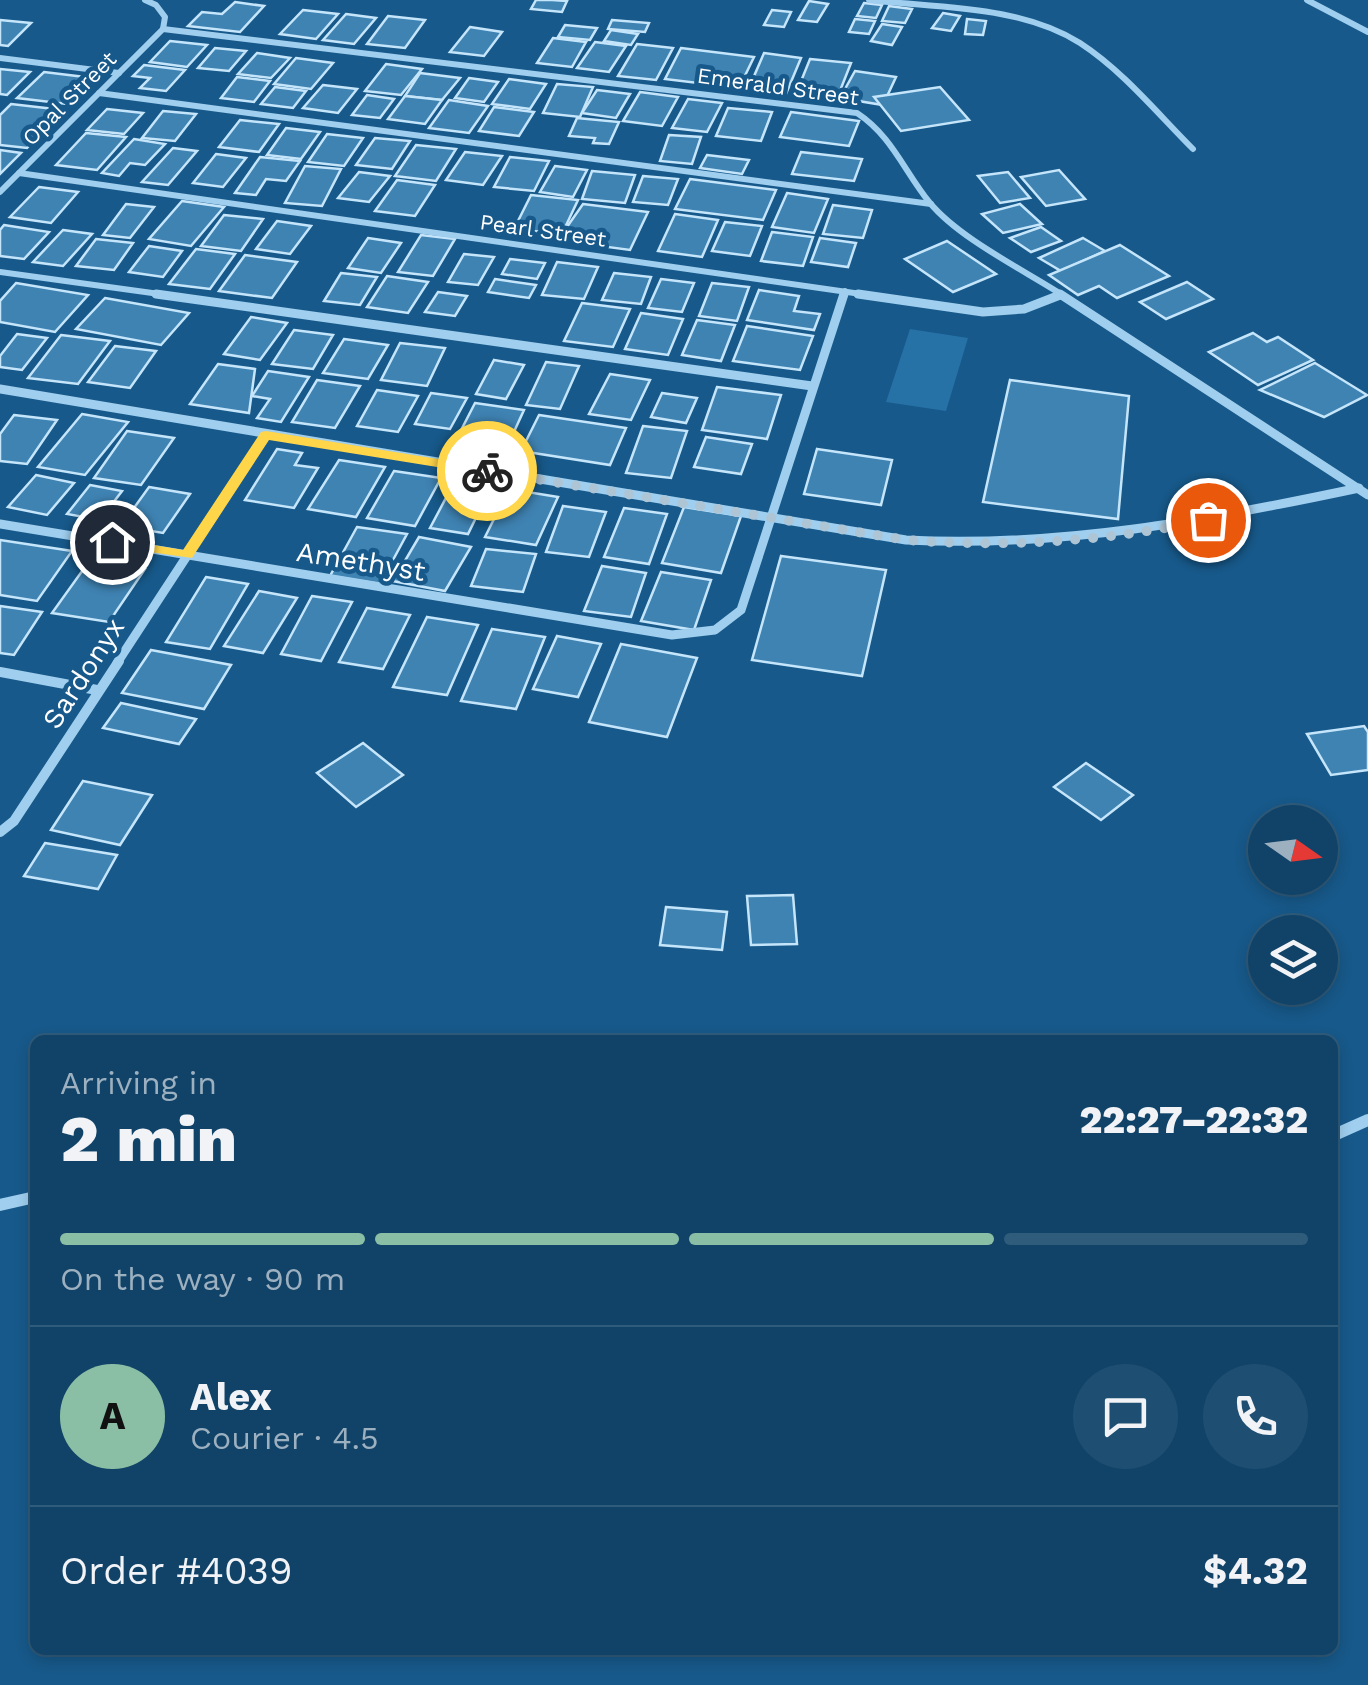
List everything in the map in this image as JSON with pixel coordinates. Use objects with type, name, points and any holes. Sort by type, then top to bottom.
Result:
[{"type":"street","points":[[145,0],[156,5],[166,17],[163,29]]},
{"type":"street","points":[[869,0],[986,15],[1059,31],[1093,52],[1193,150]]},
{"type":"street","points":[[1308,0],[1368,32]]},
{"type":"street","name":"Opal Street","points":[[0,192],[163,29]]},
{"type":"street","name":"Emerald Street","points":[[163,29],[857,113],[880,128],[931,204],[986,248],[1368,495]]},
{"type":"street","points":[[0,58],[119,73]]},
{"type":"street","points":[[99,93],[931,204]]},
{"type":"street","name":"Pearl Street","points":[[19,173],[983,312],[1024,308],[1060,296]]},
{"type":"street","points":[[0,272],[812,386]]},
{"type":"street","points":[[772,517],[845,290]]},
{"type":"street","points":[[0,389],[906,540],[970,545],[1049,542],[1170,528],[1359,488]]},
{"type":"street","name":"Sardonyx","points":[[0,832],[14,821],[266,435]]},
{"type":"street","name":"Amethyst","points":[[0,524],[672,635],[715,630],[741,610],[772,517]]},
{"type":"street","points":[[0,672],[97,690]]},
{"type":"street","points":[[1338,1133],[1368,1120]]},
{"type":"street","points":[[0,1205],[30,1198]]},
{"type":"shaded area","points":[[910,329],[968,338],[946,411],[886,402]]},
{"type":"building","points":[[536,0],[567,1],[562,12],[531,9]]},
{"type":"building","points":[[809,1],[828,4],[817,22],[798,20]]},
{"type":"building","points":[[235,2],[264,6],[240,32],[188,26],[202,12],[222,14]]},
{"type":"building","points":[[864,3],[882,5],[876,18],[857,16]]},
{"type":"building","points":[[889,6],[912,9],[905,23],[882,21]]},
{"type":"building","points":[[303,10],[338,14],[316,39],[280,34]]},
{"type":"building","points":[[772,10],[791,12],[784,27],[764,25]]},
{"type":"building","points":[[943,13],[960,16],[951,31],[932,28]]},
{"type":"building","points":[[346,14],[376,18],[354,44],[323,40]]},
{"type":"building","points":[[388,16],[425,20],[405,48],[367,44]]},
{"type":"building","points":[[855,19],[875,21],[869,34],[849,32]]},
{"type":"building","points":[[967,19],[986,21],[983,35],[965,34]]},
{"type":"building","points":[[0,20],[31,23],[8,46],[0,45]]},
{"type":"building","points":[[612,20],[649,23],[645,32],[608,29]]},
{"type":"building","points":[[882,24],[902,27],[892,45],[871,41]]},
{"type":"building","points":[[565,25],[597,28],[590,40],[558,37]]},
{"type":"building","points":[[470,27],[502,32],[484,56],[450,52]]},
{"type":"building","points":[[611,30],[638,34],[631,45],[604,41]]},
{"type":"building","points":[[553,38],[586,42],[572,67],[537,63]]},
{"type":"building","points":[[170,41],[207,45],[187,67],[150,62]]},
{"type":"building","points":[[595,42],[626,46],[609,72],[577,68]]},
{"type":"building","points":[[637,44],[673,48],[656,80],[618,76]]},
{"type":"building","points":[[215,48],[246,51],[229,71],[198,68]]},
{"type":"building","points":[[681,48],[754,57],[739,88],[665,79]]},
{"type":"building","points":[[257,53],[290,58],[271,78],[238,74]]},
{"type":"building","points":[[764,53],[801,58],[786,94],[748,90]]},
{"type":"building","points":[[296,58],[333,63],[311,89],[274,84]]},
{"type":"building","points":[[810,59],[851,63],[836,101],[795,96]]},
{"type":"building","points":[[386,64],[422,69],[401,95],[365,91]]},
{"type":"building","points":[[144,65],[185,70],[166,91],[140,88],[150,78],[133,76]]},
{"type":"building","points":[[0,69],[30,72],[7,95],[0,94]]},
{"type":"building","points":[[855,71],[896,77],[883,105],[840,98]]},
{"type":"building","points":[[44,72],[93,78],[67,104],[17,98]]},
{"type":"building","points":[[420,73],[460,78],[442,100],[405,96]]},
{"type":"building","points":[[237,77],[270,81],[254,102],[221,98]]},
{"type":"building","points":[[469,78],[498,82],[484,102],[455,98]]},
{"type":"building","points":[[509,79],[546,84],[530,109],[492,104]]},
{"type":"building","points":[[557,84],[593,87],[580,117],[543,113]]},
{"type":"building","points":[[323,85],[357,89],[338,113],[303,108]]},
{"type":"building","points":[[275,87],[306,91],[293,108],[261,104]]},
{"type":"building","points":[[940,87],[969,120],[901,131],[874,97]]},
{"type":"building","points":[[597,90],[630,94],[616,118],[582,113]]},
{"type":"building","points":[[640,92],[678,97],[662,126],[623,121]]},
{"type":"building","points":[[367,95],[394,99],[380,118],[352,115]]},
{"type":"building","points":[[405,96],[442,100],[425,124],[388,119]]},
{"type":"building","points":[[688,99],[722,103],[707,132],[672,128]]},
{"type":"building","points":[[449,100],[488,106],[469,133],[429,128]]},
{"type":"building","points":[[11,104],[63,110],[27,148],[0,145],[0,115]]},
{"type":"building","points":[[494,107],[534,112],[519,136],[479,131]]},
{"type":"building","points":[[728,108],[772,112],[761,141],[716,136]]},
{"type":"building","points":[[107,109],[143,113],[124,134],[87,130]]},
{"type":"building","points":[[163,111],[196,114],[175,141],[142,138]]},
{"type":"building","points":[[791,112],[859,121],[849,146],[780,137]]},
{"type":"building","points":[[577,118],[619,122],[609,144],[593,143],[595,138],[569,136]]},
{"type":"building","points":[[240,120],[279,124],[259,152],[219,147]]},
{"type":"building","points":[[286,128],[320,132],[301,159],[267,155]]},
{"type":"building","points":[[86,133],[126,137],[97,170],[56,165]]},
{"type":"building","points":[[327,134],[363,138],[344,166],[308,162]]},
{"type":"building","points":[[669,135],[701,137],[692,164],[660,161]]},
{"type":"building","points":[[375,138],[410,141],[392,169],[356,165]]},
{"type":"building","points":[[134,139],[165,144],[145,165],[130,163],[119,176],[102,173]]},
{"type":"building","points":[[416,145],[456,149],[436,181],[395,176]]},
{"type":"building","points":[[173,148],[197,151],[168,185],[142,182]]},
{"type":"building","points":[[0,150],[21,153],[0,174]]},
{"type":"building","points":[[465,152],[502,156],[483,185],[446,180]]},
{"type":"building","points":[[801,152],[862,159],[854,181],[792,174]]},
{"type":"building","points":[[216,154],[246,158],[223,187],[193,183]]},
{"type":"building","points":[[707,155],[749,160],[742,174],[700,168]]},
{"type":"building","points":[[260,157],[300,161],[286,181],[266,179],[256,195],[235,193]]},
{"type":"building","points":[[510,157],[549,161],[534,191],[494,187]]},
{"type":"building","points":[[305,166],[341,169],[322,206],[285,203]]},
{"type":"building","points":[[555,166],[587,170],[573,197],[540,192]]},
{"type":"building","points":[[1059,170],[1085,199],[1046,206],[1021,177]]},
{"type":"building","points":[[592,171],[635,175],[625,203],[582,199]]},
{"type":"building","points":[[359,172],[390,176],[369,202],[338,198]]},
{"type":"building","points":[[1008,172],[1030,198],[1000,203],[978,176]]},
{"type":"building","points":[[643,176],[678,179],[668,205],[633,202]]},
{"type":"building","points":[[690,179],[776,190],[763,220],[675,209]]},
{"type":"building","points":[[397,180],[435,185],[415,216],[375,211]]},
{"type":"building","points":[[39,187],[78,192],[51,223],[10,217]]},
{"type":"building","points":[[787,193],[828,199],[814,233],[772,227]]},
{"type":"building","points":[[531,195],[578,200],[562,234],[514,229]]},
{"type":"building","points":[[182,201],[224,207],[191,246],[149,239]]},
{"type":"building","points":[[126,204],[154,207],[130,238],[103,235]]},
{"type":"building","points":[[583,204],[648,212],[630,250],[563,241],[562,234]]},
{"type":"building","points":[[1020,204],[1042,224],[1003,233],[982,214]]},
{"type":"building","points":[[833,205],[872,210],[863,238],[823,234]]},
{"type":"building","points":[[675,214],[718,220],[702,257],[658,251]]},
{"type":"building","points":[[224,215],[263,219],[241,251],[201,246]]},
{"type":"building","points":[[277,221],[311,226],[290,254],[256,249]]},
{"type":"building","points":[[725,222],[762,226],[750,256],[712,251]]},
{"type":"building","points":[[4,225],[49,232],[24,259],[0,256],[0,230]]},
{"type":"building","points":[[1041,227],[1061,241],[1031,252],[1010,238]]},
{"type":"building","points":[[63,230],[92,234],[63,266],[33,262]]},
{"type":"building","points":[[772,232],[813,237],[803,266],[761,261]]},
{"type":"building","points":[[421,235],[455,239],[433,276],[398,272]]},
{"type":"building","points":[[368,238],[401,243],[381,273],[348,268]]},
{"type":"building","points":[[820,238],[856,243],[848,267],[811,262]]},
{"type":"building","points":[[1083,238],[1105,251],[1061,271],[1039,258]]},
{"type":"building","points":[[96,239],[133,243],[114,270],[76,266]]},
{"type":"building","points":[[947,241],[996,274],[953,292],[905,259]]},
{"type":"building","points":[[1120,245],[1169,276],[1117,298],[1099,286],[1078,295],[1049,275]]},
{"type":"building","points":[[149,246],[182,251],[163,277],[129,272]]},
{"type":"building","points":[[196,249],[235,254],[210,289],[169,284]]},
{"type":"building","points":[[464,254],[494,257],[478,285],[448,282]]},
{"type":"building","points":[[245,255],[297,262],[272,298],[219,291]]},
{"type":"building","points":[[510,259],[545,263],[537,279],[502,274]]},
{"type":"building","points":[[557,262],[598,267],[584,299],[542,295]]},
{"type":"building","points":[[341,273],[377,277],[360,305],[324,301]]},
{"type":"building","points":[[614,273],[651,277],[641,304],[602,300]]},
{"type":"building","points":[[387,276],[428,282],[408,313],[367,307]]},
{"type":"building","points":[[495,279],[536,285],[529,298],[488,292]]},
{"type":"building","points":[[661,279],[694,283],[682,312],[648,308]]},
{"type":"building","points":[[1187,282],[1213,299],[1166,319],[1140,302]]},
{"type":"building","points":[[16,283],[88,295],[55,332],[0,322],[0,301]]},
{"type":"building","points":[[712,283],[749,287],[737,321],[699,316]]},
{"type":"building","points":[[759,290],[799,296],[794,311],[820,314],[814,330],[747,320]]},
{"type":"building","points":[[438,292],[467,296],[455,316],[425,312]]},
{"type":"building","points":[[105,298],[189,313],[161,345],[76,329]]},
{"type":"building","points":[[582,303],[630,309],[613,347],[564,341]]},
{"type":"building","points":[[641,313],[683,319],[668,355],[625,349]]},
{"type":"building","points":[[251,317],[287,323],[260,360],[224,354]]},
{"type":"building","points":[[697,320],[735,325],[721,361],[682,355]]},
{"type":"building","points":[[747,326],[813,336],[800,370],[733,361]]},
{"type":"building","points":[[294,330],[333,335],[313,369],[272,364]]},
{"type":"building","points":[[1253,333],[1267,342],[1278,337],[1313,360],[1258,385],[1209,352]]},
{"type":"building","points":[[17,334],[47,338],[22,370],[0,367],[0,356]]},
{"type":"building","points":[[61,335],[110,341],[78,384],[28,378]]},
{"type":"building","points":[[344,339],[388,345],[368,379],[323,373]]},
{"type":"building","points":[[400,343],[445,348],[427,386],[381,380]]},
{"type":"building","points":[[115,346],[156,351],[130,388],[88,382]]},
{"type":"building","points":[[494,360],[524,365],[506,399],[476,394]]},
{"type":"building","points":[[546,362],[579,366],[560,409],[526,405]]},
{"type":"building","points":[[1315,363],[1367,395],[1324,417],[1260,390]]},
{"type":"building","points":[[218,364],[255,369],[249,413],[190,404]]},
{"type":"building","points":[[268,371],[309,377],[281,422],[257,418],[270,399],[252,396]]},
{"type":"building","points":[[610,374],[650,380],[631,420],[589,414]]},
{"type":"building","points":[[317,380],[360,386],[335,428],[292,422]]},
{"type":"building","points":[[1010,380],[1129,396],[1118,519],[983,502]]},
{"type":"building","points":[[717,387],[781,395],[767,439],[702,430]]},
{"type":"building","points":[[377,390],[418,396],[398,432],[357,426]]},
{"type":"building","points":[[431,393],[467,398],[450,429],[415,424]]},
{"type":"building","points":[[662,393],[697,398],[686,423],[651,417]]},
{"type":"building","points":[[475,403],[524,410],[507,447],[456,440]]},
{"type":"building","points":[[82,414],[128,422],[85,475],[38,467]]},
{"type":"building","points":[[14,415],[57,420],[27,464],[0,461],[0,434]]},
{"type":"building","points":[[539,415],[626,428],[610,465],[521,451]]},
{"type":"building","points":[[643,426],[687,431],[671,478],[626,473]]},
{"type":"building","points":[[127,431],[174,438],[141,485],[94,478]]},
{"type":"building","points":[[706,437],[752,444],[741,474],[694,467]]},
{"type":"building","points":[[277,449],[302,453],[295,465],[318,468],[294,508],[245,500]]},
{"type":"building","points":[[817,449],[892,460],[881,505],[804,494]]},
{"type":"building","points":[[339,460],[385,467],[356,517],[308,509]]},
{"type":"building","points":[[394,471],[441,478],[415,526],[367,518]]},
{"type":"building","points":[[36,475],[74,483],[47,515],[8,507]]},
{"type":"building","points":[[456,479],[492,485],[468,534],[430,528]]},
{"type":"building","points":[[90,485],[122,491],[100,520],[67,514]]},
{"type":"building","points":[[149,487],[190,494],[163,533],[121,526]]},
{"type":"building","points":[[509,489],[558,497],[536,545],[485,537]]},
{"type":"building","points":[[563,506],[606,512],[589,557],[546,552]]},
{"type":"building","points":[[684,507],[741,516],[721,573],[662,563]]},
{"type":"building","points":[[624,508],[667,514],[649,564],[604,557]]},
{"type":"building","points":[[357,527],[407,534],[380,584],[330,576]]},
{"type":"building","points":[[419,537],[471,547],[445,591],[393,581]]},
{"type":"building","points":[[0,540],[72,551],[37,601],[0,595]]},
{"type":"building","points":[[486,549],[536,554],[523,592],[471,586]]},
{"type":"building","points":[[781,556],[886,570],[862,676],[752,660]]},
{"type":"building","points":[[90,560],[145,569],[109,622],[52,613]]},
{"type":"building","points":[[602,566],[646,573],[631,617],[584,611]]},
{"type":"building","points":[[661,572],[711,580],[694,630],[641,621]]},
{"type":"building","points":[[206,577],[248,584],[210,649],[166,642]]},
{"type":"building","points":[[259,591],[297,598],[263,653],[224,646]]},
{"type":"building","points":[[312,596],[352,602],[321,661],[281,654]]},
{"type":"building","points":[[0,606],[42,612],[14,655],[0,653]]},
{"type":"building","points":[[367,608],[410,615],[383,669],[339,662]]},
{"type":"building","points":[[427,617],[478,625],[447,695],[393,687]]},
{"type":"building","points":[[492,629],[545,637],[516,709],[461,701]]},
{"type":"building","points":[[557,636],[601,644],[578,697],[533,689]]},
{"type":"building","points":[[621,644],[697,658],[667,737],[589,722]]},
{"type":"building","points":[[151,650],[231,665],[204,709],[122,693]]},
{"type":"building","points":[[121,703],[196,719],[179,744],[103,728]]},
{"type":"building","points":[[1364,726],[1368,732],[1368,770],[1331,775],[1307,734]]},
{"type":"building","points":[[363,743],[403,775],[356,807],[317,773]]},
{"type":"building","points":[[1086,763],[1133,795],[1101,820],[1054,787]]},
{"type":"building","points":[[83,781],[152,795],[120,845],[51,830]]},
{"type":"building","points":[[45,843],[117,855],[98,889],[24,876]]},
{"type":"building","points":[[793,895],[797,944],[751,945],[747,896]]},
{"type":"building","points":[[666,907],[727,912],[722,950],[660,945]]},
{"type":"way so far","points":[[487,471],[906,540],[970,545],[1069,541],[1208,520]]},
{"type":"route","points":[[112,542],[187,555],[266,435],[487,471]]}]
